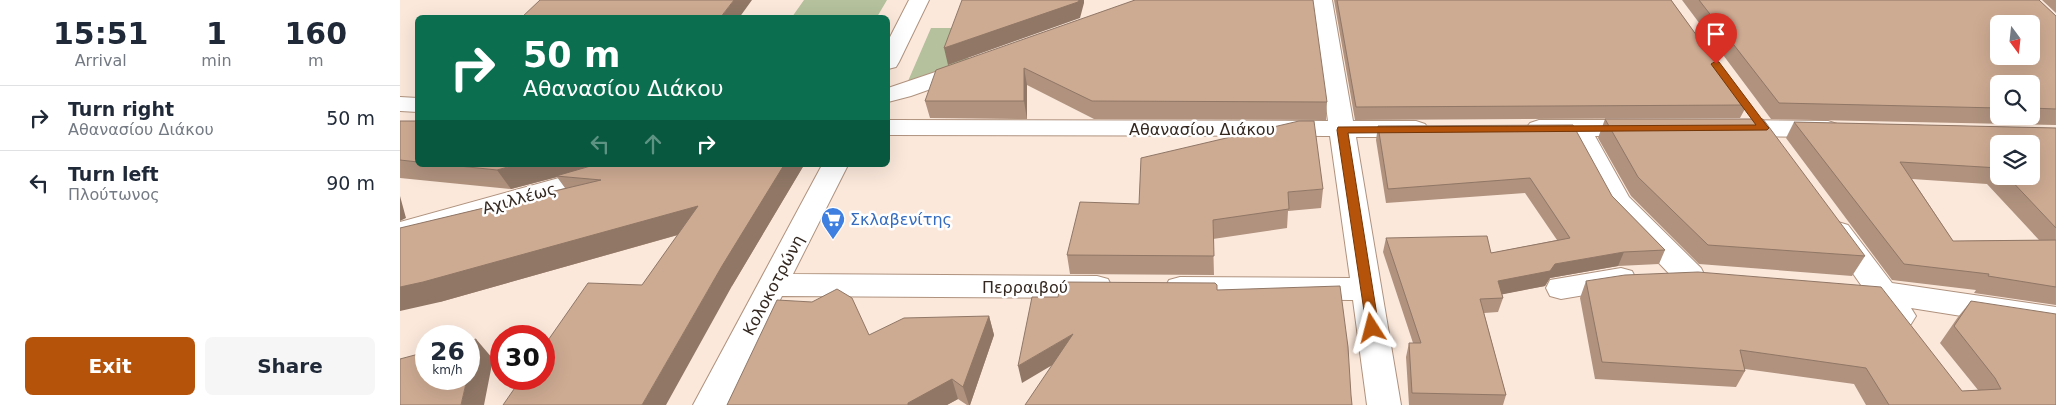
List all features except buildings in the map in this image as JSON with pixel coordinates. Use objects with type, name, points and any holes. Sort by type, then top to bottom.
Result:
[{"type":"street","points":[[890,58],[919,0]]},
{"type":"street","points":[[1322,0],[1384,405]]},
{"type":"street","points":[[890,94],[986,62]]},
{"type":"street","points":[[400,104],[415,105]]},
{"type":"street","points":[[1746,104],[1780,152]]},
{"type":"street","name":"Αθανασίου Διάκου","points":[[890,128],[1440,129]]},
{"type":"street","points":[[1561,288],[1651,277],[1702,277],[1618,203],[1578,128]]},
{"type":"street","points":[[1519,129],[1666,128]]},
{"type":"street","points":[[1705,128],[1851,130]]},
{"type":"street","name":"Αχιλλέως","points":[[400,232],[630,167]]},
{"type":"street","name":"Κολοκοτρώνη","points":[[710,405],[834,167]]},
{"type":"street","points":[[1826,214],[1916,338]]},
{"type":"street","name":"Περραιβού","points":[[773,285],[1119,287]]},
{"type":"street","points":[[1149,288],[1366,289]]},
{"type":"street","points":[[1843,288],[1882,292],[2056,319]]},
{"type":"green space","points":[[804,0],[887,0],[878,15],[793,15]]},
{"type":"green space","points":[[931,28],[957,28],[948,55],[983,60],[905,88]]},
{"type":"place","name":"Σκλαβενίτης","points":[[833,240]]},
{"type":"route","points":[[1372,328],[1342,130],[1764,128],[1716,64]]}]
